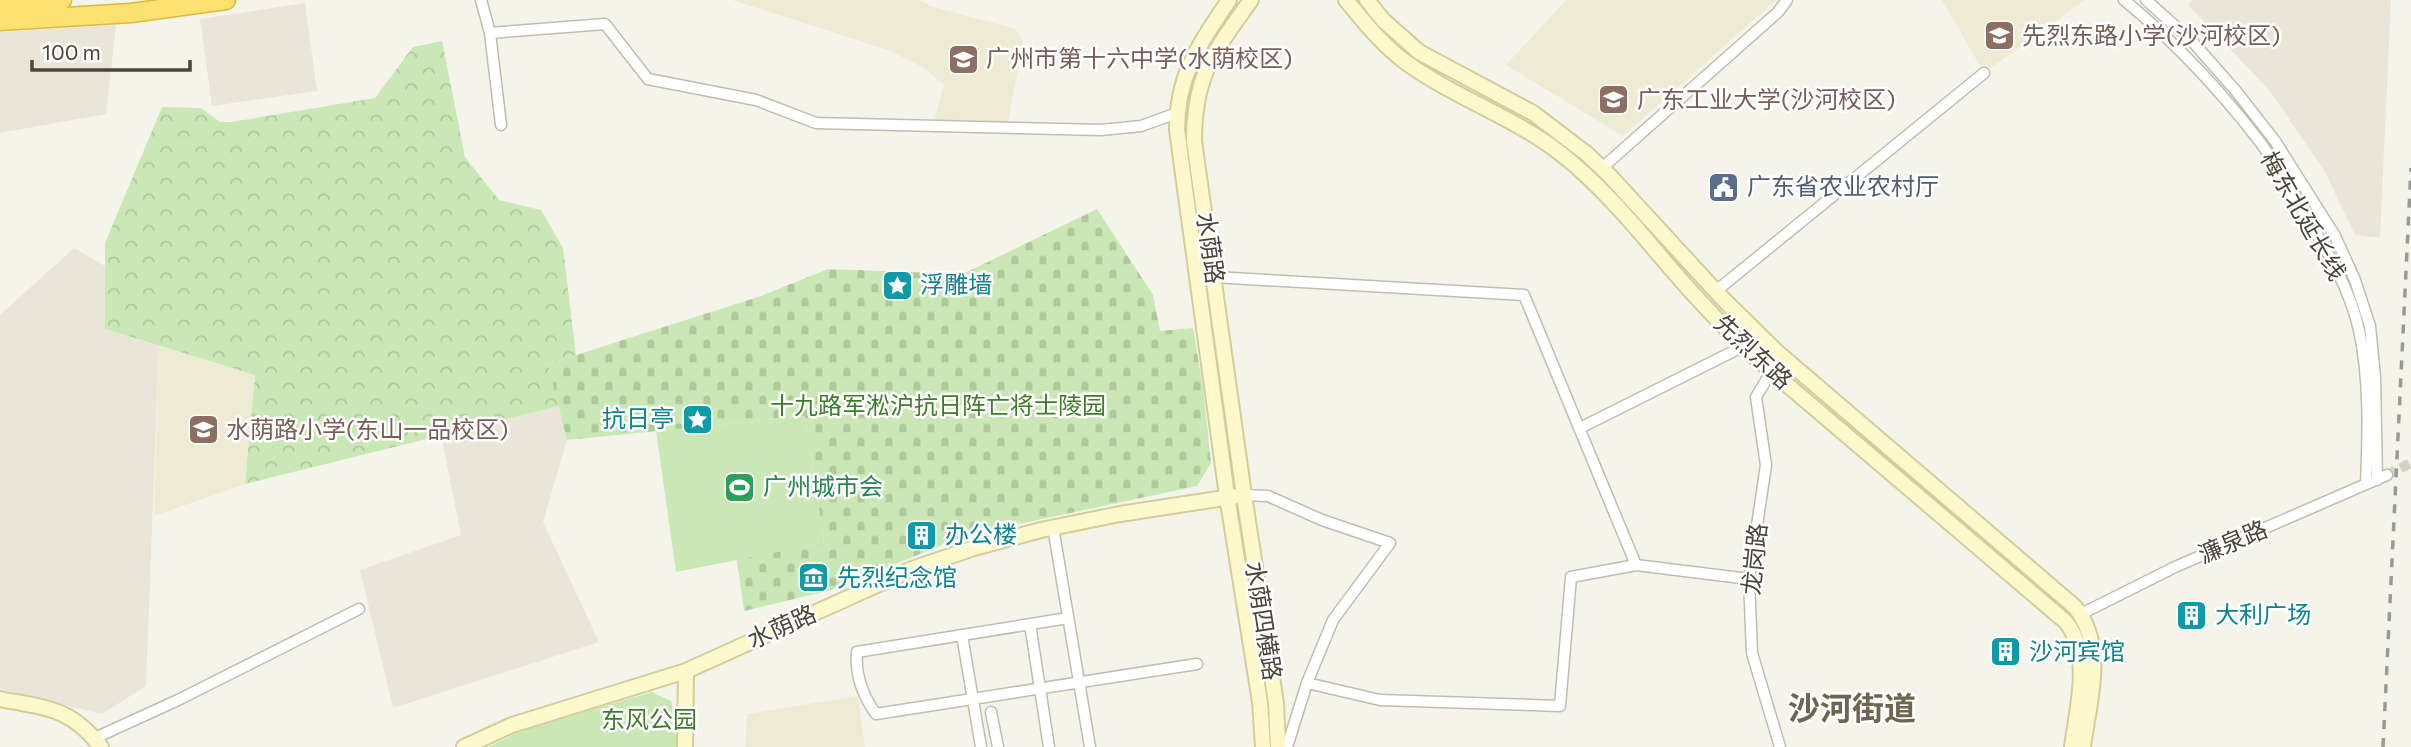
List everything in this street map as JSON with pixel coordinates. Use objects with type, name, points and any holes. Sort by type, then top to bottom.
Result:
[{"type":"highway","points":[[0,3],[62,0]]},
{"type":"highway","points":[[0,21],[131,13],[226,0]]},
{"type":"street","points":[[481,0],[490,33],[501,125]]},
{"type":"street","name":"水荫路","points":[[1227,496],[1179,150],[1177,113],[1184,80],[1194,55],[1229,0]]},
{"type":"street","name":"水荫路","points":[[464,747],[512,725],[686,671],[912,569],[997,541],[1054,527],[1244,495],[1194,141],[1194,116],[1204,71],[1216,48],[1251,0]]},
{"type":"street","name":"先烈东路","points":[[1346,0],[1382,43],[1403,61],[1536,136],[1561,153],[1622,213],[1715,318],[1744,346],[2066,622],[2076,635],[2082,658],[2072,747]]},
{"type":"street","name":"先烈东路","points":[[1367,0],[1383,20],[1419,52],[1551,125],[1602,168],[1728,304],[1776,351],[2069,600],[2090,631],[2094,650],[2083,747]]},
{"type":"street","points":[[1602,168],[1777,12],[1787,0]]},
{"type":"street","name":"梅东北延长线","points":[[2124,0],[2182,52],[2226,101],[2270,158],[2325,246],[2359,329],[2368,440],[2366,484]]},
{"type":"street","name":"梅东北延长线","points":[[2146,0],[2192,41],[2236,91],[2275,141],[2334,236],[2355,280],[2370,326],[2375,377],[2376,480]]},
{"type":"street","points":[[490,33],[605,24],[648,79],[756,100],[816,122],[1101,130],[1141,126],[1177,113]]},
{"type":"street","points":[[1716,291],[1984,73]]},
{"type":"street","points":[[2270,158],[2275,141]]},
{"type":"street","points":[[1214,277],[1524,295],[1636,565]]},
{"type":"street","points":[[1715,318],[1728,304]]},
{"type":"street","points":[[2359,329],[2370,326]]},
{"type":"street","points":[[1580,428],[1744,346]]},
{"type":"street","name":"龙岗路","points":[[1772,372],[1756,397],[1766,465],[1749,579],[1752,653],[1780,747]]},
{"type":"street","name":"濂泉路","points":[[2081,614],[2175,567],[2387,475]]},
{"type":"street","points":[[1244,495],[1268,496],[1322,520],[1390,543],[1333,620],[1307,683],[1287,747]]},
{"type":"street","name":"水荫四横路","points":[[1244,495],[1276,703],[1278,747]]},
{"type":"street","name":"水荫四横路","points":[[1227,496],[1260,702],[1263,747]]},
{"type":"street","points":[[1054,527],[1090,747]]},
{"type":"street","points":[[1307,683],[1380,700],[1560,706],[1571,577],[1636,565],[1749,579]]},
{"type":"street","points":[[0,699],[64,714],[74,719],[98,743],[359,609]]},
{"type":"street","points":[[1068,618],[857,652],[856,664],[864,698],[876,714],[1197,664]]},
{"type":"street","points":[[1030,624],[1049,747]]},
{"type":"street","points":[[961,635],[981,747]]},
{"type":"street","points":[[685,747],[686,671]]},
{"type":"street","points":[[991,712],[998,747]]},
{"type":"shaded area","name":"广州市第十六中学(水荫校区)","points":[[732,0],[920,0],[930,6],[1016,29],[1023,42],[1006,134],[932,127],[944,85],[924,68],[888,50]]},
{"type":"shaded area","name":"广东工业大学(沙河校区)","points":[[1566,0],[1776,0],[1623,136],[1506,65]]},
{"type":"shaded area","name":"先烈东路小学(沙河校区)","points":[[1942,0],[2085,0],[1984,73]]},
{"type":"shaded area","points":[[2192,0],[2391,0],[2380,238],[2355,235],[2325,172],[2270,91],[2188,5]]},
{"type":"shaded area","points":[[305,3],[317,91],[212,106],[200,19]]},
{"type":"shaded area","points":[[116,25],[106,114],[0,133],[0,32]]},
{"type":"shaded area","points":[[74,248],[105,266],[105,329],[159,346],[146,686],[102,714],[0,689],[0,315]]},
{"type":"shaded area","name":"水荫路小学(东山一品校区)","points":[[159,346],[255,375],[245,484],[154,516]]},
{"type":"shaded area","points":[[559,406],[567,440],[543,522],[599,642],[393,708],[360,570],[461,535],[441,435]]},
{"type":"shaded area","points":[[858,696],[865,747],[745,747],[747,714]]},
{"type":"green space","points":[[442,41],[465,157],[499,200],[541,210],[563,248],[576,355],[548,364],[559,406],[245,484],[255,375],[105,329],[105,243],[162,107],[201,108],[220,122],[232,122],[375,98],[413,47]]},
{"type":"green space","name":"十九路军淞沪抗日阵亡将士陵园","points":[[1097,209],[1153,295],[1160,331],[1193,328],[1211,463],[1197,486],[967,535],[831,590],[744,611],[737,560],[824,543],[805,416],[567,440],[548,364],[761,296],[828,269],[963,274]]},
{"type":"green space","name":"广州城市会","points":[[805,416],[824,543],[676,572],[656,431]]},
{"type":"green space","name":"东风公园","points":[[652,692],[671,701],[681,737],[681,747],[488,747],[527,728]]},
{"type":"tunnel","points":[[2387,475],[2411,463]]},
{"type":"railway","points":[[2383,747],[2411,168]]},
{"type":"place","name":"先烈东路小学(沙河校区)","points":[[1999,36]]},
{"type":"place","name":"广州市第十六中学(水荫校区)","points":[[963,59]]},
{"type":"place","name":"广东工业大学(沙河校区)","points":[[1614,100]]},
{"type":"place","name":"广东省农业农村厅","points":[[1724,187]]},
{"type":"place","name":"浮雕墙","points":[[897,285]]},
{"type":"place","name":"抗日亭","points":[[697,419]]},
{"type":"place","name":"水荫路小学(东山一品校区)","points":[[203,430]]},
{"type":"place","name":"广州城市会","points":[[740,487]]},
{"type":"place","name":"办公楼","points":[[922,535]]},
{"type":"place","name":"先烈纪念馆","points":[[814,578]]},
{"type":"place","name":"大利广场","points":[[2192,615]]},
{"type":"place","name":"沙河宾馆","points":[[2006,652]]},
{"type":"district","name":"沙河街道","points":[[1852,709]]}]
